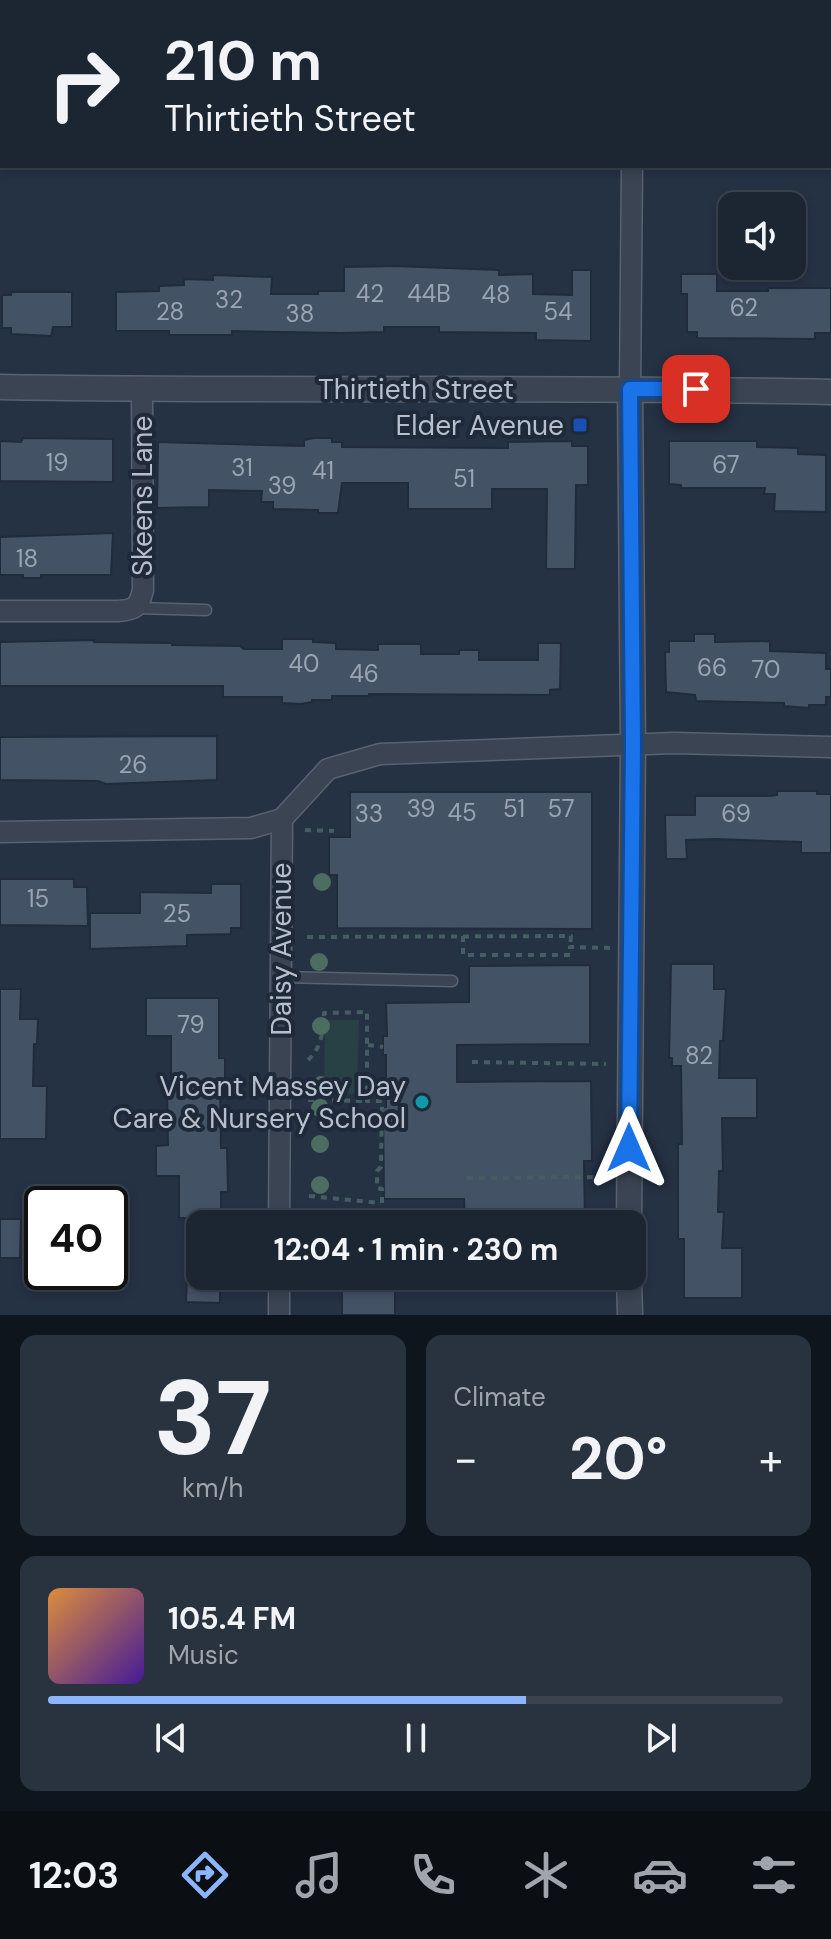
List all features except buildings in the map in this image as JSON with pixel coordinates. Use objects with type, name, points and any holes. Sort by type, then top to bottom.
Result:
[{"type":"street","points":[[629,1210],[633,745],[632,168]]},
{"type":"street","name":"Thirtieth Street","points":[[0,387],[831,392]]},
{"type":"street","name":"Skeens Lane","points":[[0,611],[118,611],[136,608],[143,590],[142,390]]},
{"type":"street","points":[[0,832],[251,828],[282,819],[328,769],[380,754],[633,745],[831,747]]},
{"type":"street","name":"Daisy Avenue","points":[[279,1210],[282,819]]},
{"type":"street","points":[[279,1290],[279,1315]]},
{"type":"street","points":[[623,1290],[630,1315]]},
{"type":"lane","points":[[136,608],[206,610]]},
{"type":"lane","points":[[281,977],[452,981]]},
{"type":"path","points":[[305,830],[334,831]]},
{"type":"path","points":[[307,937],[463,936],[571,936],[570,955],[463,955],[463,936]]},
{"type":"path","points":[[570,947],[612,948]]},
{"type":"path","points":[[308,1060],[322,1036],[324,1013],[367,1012],[367,1101]]},
{"type":"path","points":[[368,1045],[383,1047]]},
{"type":"path","points":[[472,1062],[612,1064]]},
{"type":"path","points":[[308,1100],[382,1101],[381,1167],[377,1171],[377,1188],[382,1189],[382,1204],[309,1196]]},
{"type":"path","points":[[467,1178],[629,1178]]},
{"type":"green space","points":[[325,1020],[359,1020],[357,1094],[324,1093]]},
{"type":"place","name":"Elder Avenue","points":[[580,425]]},
{"type":"place","name":"Vicent Massey Day Care & Nursery School","points":[[422,1102]]},
{"type":"route","points":[[629,1148],[633,745],[630,389],[696,389]]}]
